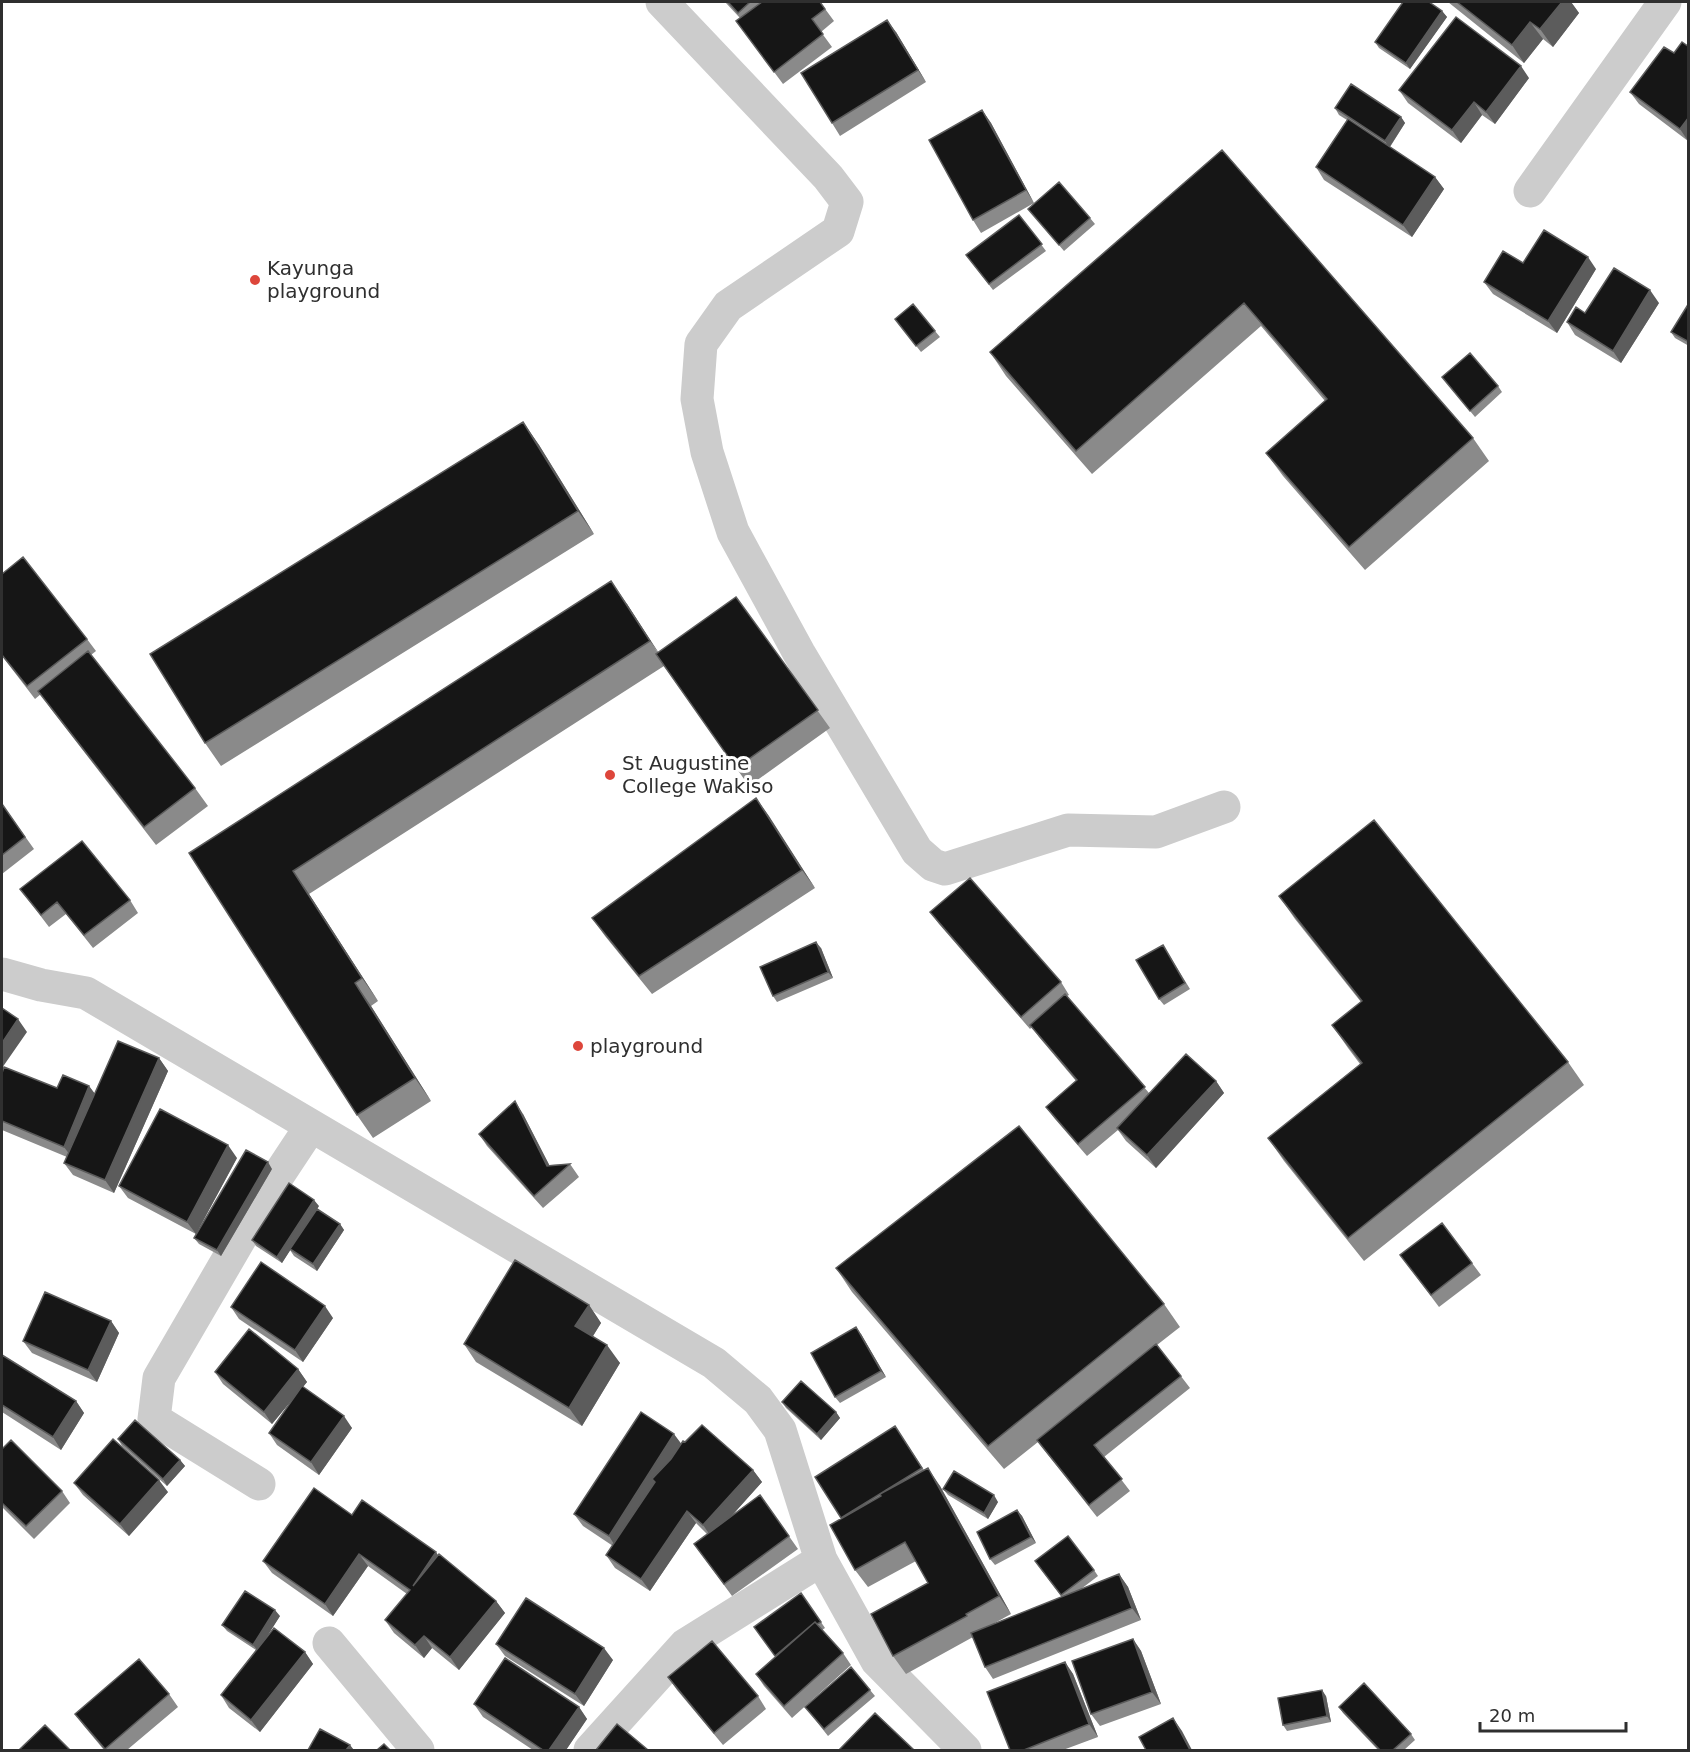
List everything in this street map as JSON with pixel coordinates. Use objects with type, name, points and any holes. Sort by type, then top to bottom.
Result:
[{"type":"street","points":[[662,2],[828,177],[847,202],[838,231],[728,306],[701,344],[697,399],[707,452],[733,531],[799,653],[917,851],[933,865],[945,869],[1068,830],[1156,832],[1224,807]]},
{"type":"street","points":[[1530,191],[1665,2]]},
{"type":"street","points":[[2,974],[41,985],[86,993],[714,1363],[758,1400],[780,1430],[821,1560],[877,1661],[965,1750]]},
{"type":"street","points":[[259,1484],[154,1419],[159,1378],[266,1194],[311,1126]]},
{"type":"street","points":[[590,1750],[685,1645],[821,1560]]},
{"type":"street","points":[[329,1643],[418,1750]]},
{"type":"building","points":[[728,2],[750,2],[738,13]]},
{"type":"building","points":[[762,2],[820,2],[825,9],[812,19],[823,34],[774,72],[736,21]]},
{"type":"building","points":[[1403,2],[1429,2],[1442,11],[1406,63],[1375,42]]},
{"type":"building","points":[[1457,2],[1562,2],[1540,29],[1530,22],[1512,45]]},
{"type":"building","points":[[1456,17],[1521,66],[1486,112],[1474,102],[1452,130],[1399,90]]},
{"type":"building","points":[[887,20],[918,70],[832,123],[801,73]]},
{"type":"building","points":[[1682,42],[1689,47],[1689,117],[1680,129],[1630,92],[1664,47],[1674,53]]},
{"type":"building","points":[[1351,84],[1401,117],[1385,141],[1335,108]]},
{"type":"building","points":[[982,110],[1026,190],[973,220],[929,140]]},
{"type":"building","points":[[1348,119],[1435,177],[1403,225],[1316,167]]},
{"type":"building","points":[[1222,150],[1473,438],[1349,547],[1266,453],[1327,399],[1244,303],[1076,451],[990,352]]},
{"type":"building","points":[[1059,182],[1090,218],[1059,245],[1028,209]]},
{"type":"building","points":[[1019,215],[1042,244],[989,284],[966,255]]},
{"type":"building","points":[[1544,230],[1588,257],[1548,321],[1484,282],[1503,251],[1523,263]]},
{"type":"building","points":[[1614,268],[1650,290],[1613,351],[1567,322],[1576,307],[1585,313]]},
{"type":"building","points":[[1689,303],[1689,342],[1671,332]]},
{"type":"building","points":[[913,304],[935,331],[916,346],[895,319]]},
{"type":"building","points":[[1470,353],[1498,386],[1470,411],[1442,377]]},
{"type":"building","points":[[523,422],[578,511],[205,743],[150,654]]},
{"type":"building","points":[[23,557],[87,639],[27,686],[2,655],[2,574]]},
{"type":"building","points":[[611,581],[650,641],[293,871],[362,978],[355,983],[415,1078],[357,1115],[189,853]]},
{"type":"building","points":[[736,597],[818,710],[736,768],[656,654]]},
{"type":"building","points":[[88,651],[195,788],[144,827],[38,691]]},
{"type":"building","points":[[756,798],[802,870],[639,976],[592,918]]},
{"type":"building","points":[[2,804],[25,837],[2,855]]},
{"type":"building","points":[[1374,820],[1568,1062],[1348,1238],[1268,1138],[1362,1063],[1332,1025],[1362,1001],[1279,896]]},
{"type":"building","points":[[82,841],[130,900],[84,935],[57,902],[41,915],[20,889]]},
{"type":"building","points":[[970,878],[1061,982],[1021,1017],[930,912]]},
{"type":"building","points":[[816,942],[828,972],[773,996],[760,967]]},
{"type":"building","points":[[1163,945],[1185,983],[1159,999],[1136,960]]},
{"type":"building","points":[[1065,994],[1145,1087],[1078,1144],[1046,1107],[1077,1080],[1030,1025]]},
{"type":"building","points":[[2,1008],[18,1019],[2,1043]]},
{"type":"building","points":[[118,1041],[159,1058],[105,1180],[64,1163]]},
{"type":"building","points":[[1186,1054],[1216,1081],[1147,1155],[1117,1128]]},
{"type":"building","points":[[4,1067],[57,1088],[63,1075],[89,1086],[64,1147],[2,1121]]},
{"type":"building","points":[[515,1101],[547,1166],[570,1164],[534,1196],[479,1134]]},
{"type":"building","points":[[160,1109],[228,1145],[187,1222],[119,1186]]},
{"type":"building","points":[[1019,1126],[1164,1304],[988,1446],[836,1268]]},
{"type":"building","points":[[246,1150],[268,1162],[217,1250],[194,1238]]},
{"type":"building","points":[[289,1183],[314,1200],[277,1257],[252,1240]]},
{"type":"building","points":[[317,1209],[340,1224],[313,1264],[290,1249]]},
{"type":"building","points":[[1442,1223],[1472,1263],[1431,1295],[1400,1255]]},
{"type":"building","points":[[515,1260],[589,1305],[575,1326],[607,1345],[569,1408],[464,1344]]},
{"type":"building","points":[[261,1262],[325,1306],[295,1350],[231,1307]]},
{"type":"building","points":[[45,1292],[111,1321],[88,1370],[23,1341]]},
{"type":"building","points":[[856,1327],[881,1371],[835,1397],[811,1353]]},
{"type":"building","points":[[249,1329],[298,1369],[264,1412],[215,1372]]},
{"type":"building","points":[[1156,1344],[1181,1376],[1094,1445],[1122,1479],[1089,1505],[1037,1440]]},
{"type":"building","points":[[2,1355],[76,1401],[53,1437],[2,1405]]},
{"type":"building","points":[[801,1381],[836,1412],[817,1434],[782,1402]]},
{"type":"building","points":[[302,1386],[344,1416],[311,1462],[269,1433]]},
{"type":"building","points":[[641,1412],[674,1434],[609,1536],[574,1514]]},
{"type":"building","points":[[135,1420],[180,1460],[163,1479],[118,1439]]},
{"type":"building","points":[[702,1425],[753,1470],[703,1525],[687,1511],[641,1579],[606,1555],[655,1482],[652,1479],[671,1459],[683,1441],[685,1442]]},
{"type":"building","points":[[895,1426],[922,1468],[841,1518],[815,1477]]},
{"type":"building","points":[[113,1439],[159,1480],[120,1524],[74,1483]]},
{"type":"building","points":[[11,1440],[62,1491],[26,1526],[2,1503],[2,1449]]},
{"type":"building","points":[[928,1468],[999,1596],[893,1656],[871,1614],[928,1583],[905,1542],[855,1570],[830,1525]]},
{"type":"building","points":[[954,1471],[994,1495],[984,1513],[943,1489]]},
{"type":"building","points":[[314,1488],[352,1515],[362,1500],[436,1552],[413,1586],[439,1554],[496,1601],[450,1657],[424,1636],[415,1645],[385,1620],[410,1590],[359,1554],[325,1604],[263,1561]]},
{"type":"building","points":[[760,1495],[789,1536],[724,1584],[694,1544]]},
{"type":"building","points":[[1017,1510],[1031,1537],[990,1559],[977,1532]]},
{"type":"building","points":[[1068,1536],[1094,1570],[1061,1595],[1035,1561]]},
{"type":"building","points":[[1119,1574],[1132,1608],[985,1667],[971,1633]]},
{"type":"building","points":[[245,1591],[275,1610],[253,1645],[222,1625]]},
{"type":"building","points":[[801,1593],[821,1622],[817,1624],[815,1622],[775,1656],[754,1627]]},
{"type":"building","points":[[526,1598],[604,1648],[575,1694],[496,1644]]},
{"type":"building","points":[[815,1622],[843,1653],[784,1706],[756,1674]]},
{"type":"building","points":[[274,1628],[305,1652],[251,1720],[221,1695]]},
{"type":"building","points":[[1133,1639],[1152,1692],[1091,1714],[1072,1661]]},
{"type":"building","points":[[712,1641],[758,1696],[714,1733],[668,1677]]},
{"type":"building","points":[[505,1658],[579,1707],[549,1750],[543,1750],[474,1704]]},
{"type":"building","points":[[139,1659],[169,1694],[105,1749],[75,1714]]},
{"type":"building","points":[[1065,1662],[1089,1724],[1024,1750],[1010,1750],[987,1692]]},
{"type":"building","points":[[851,1667],[870,1690],[824,1729],[805,1707]]},
{"type":"building","points":[[1364,1683],[1411,1734],[1393,1750],[1380,1750],[1339,1707]]},
{"type":"building","points":[[1322,1690],[1327,1716],[1283,1725],[1278,1698]]},
{"type":"building","points":[[875,1713],[914,1750],[839,1750]]},
{"type":"building","points":[[1173,1718],[1190,1750],[1146,1750],[1139,1737]]},
{"type":"building","points":[[617,1724],[648,1750],[596,1750]]},
{"type":"building","points":[[45,1725],[70,1750],[19,1750]]},
{"type":"building","points":[[320,1729],[350,1745],[346,1750],[308,1750]]},
{"type":"building","points":[[384,1744],[390,1750],[377,1750]]},
{"type":"place","name":"Kayunga playground","points":[[255,280]]},
{"type":"place","name":"St Augustine College Wakiso","points":[[610,775]]},
{"type":"place","name":"playground","points":[[578,1046]]}]
